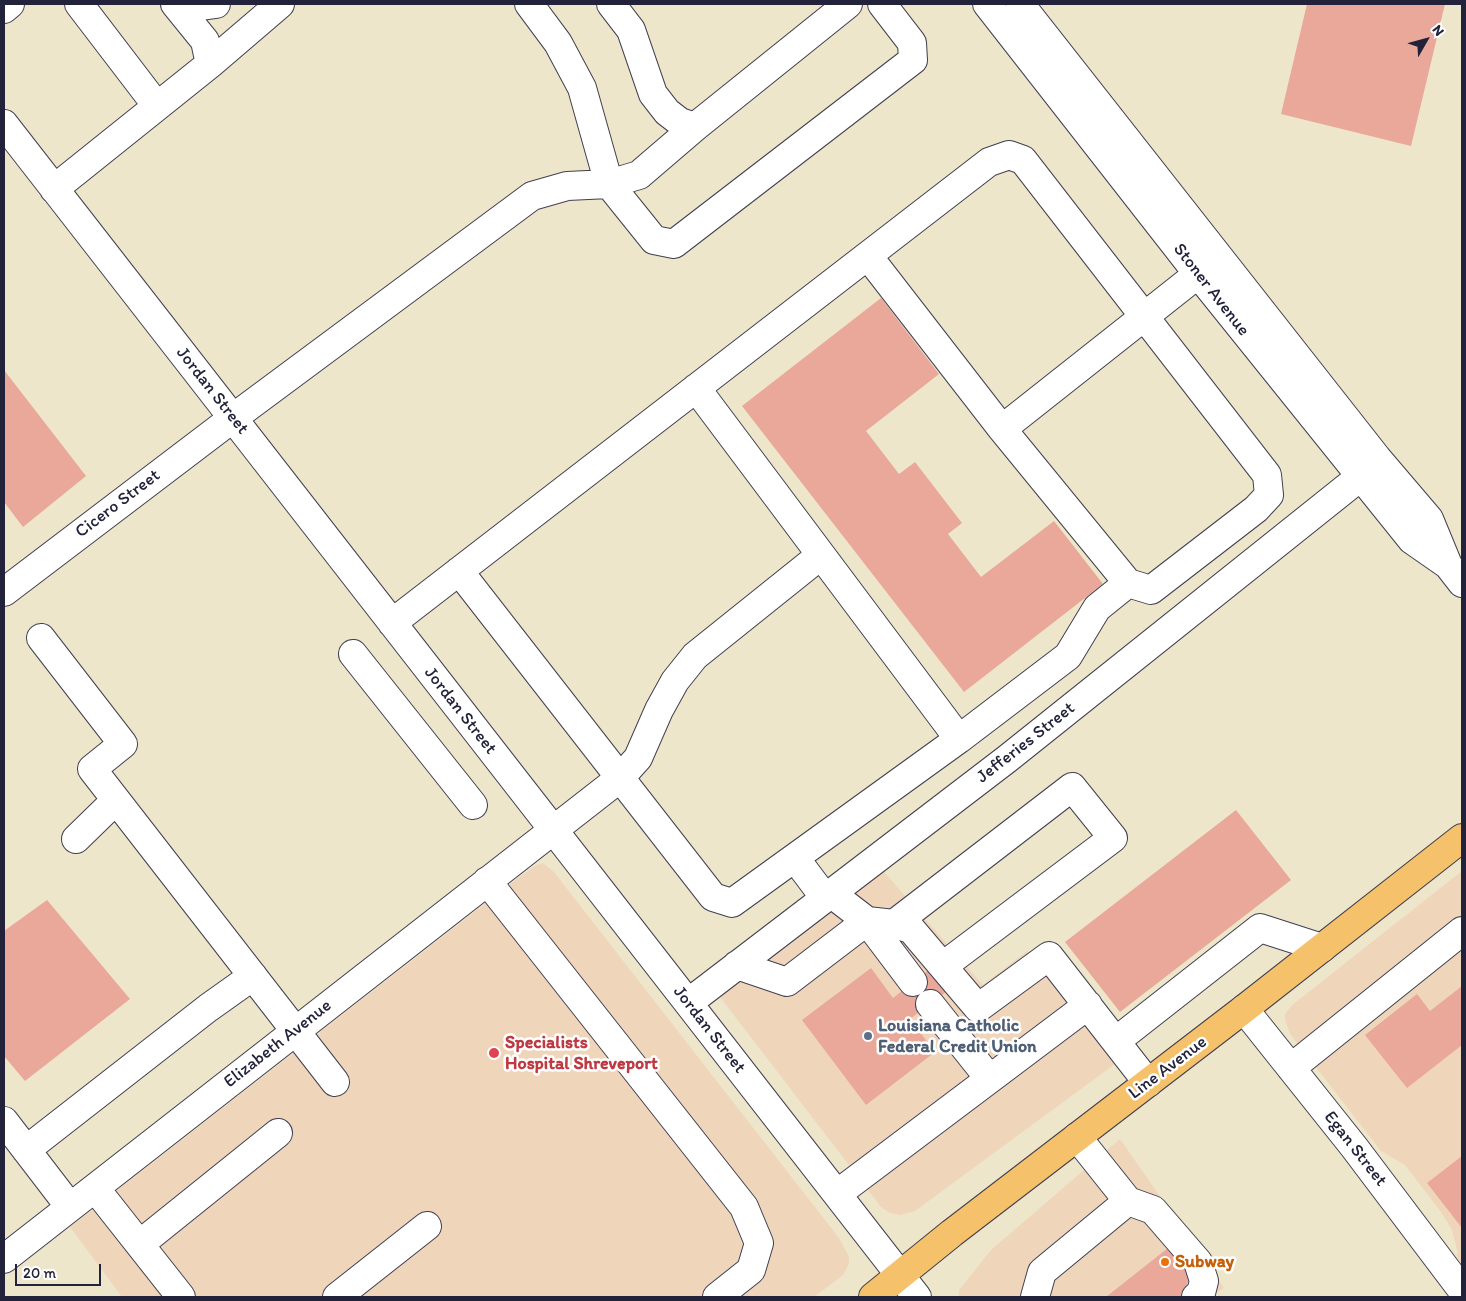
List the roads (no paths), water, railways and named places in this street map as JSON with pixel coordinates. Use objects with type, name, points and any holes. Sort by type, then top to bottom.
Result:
[{"type":"main road","name":"Line Avenue","points":[[873,1297],[1462,838]]},
{"type":"street","points":[[4,9],[10,4]]},
{"type":"street","points":[[79,4],[157,106]]},
{"type":"street","points":[[177,7],[216,4]]},
{"type":"street","points":[[54,189],[210,64],[280,4]]},
{"type":"street","points":[[529,4],[558,43],[582,88],[609,184],[654,240],[674,244],[913,60],[912,43],[882,4]]},
{"type":"street","points":[[611,4],[632,30],[653,94],[667,112],[680,122],[695,127]]},
{"type":"street","name":"Cicero Street","points":[[4,592],[233,418],[532,196],[567,186],[609,184],[639,175],[695,127],[848,4]]},
{"type":"street","name":"Stoner Avenue","points":[[987,4],[1198,274],[1360,477],[1412,540],[1455,574]]},
{"type":"street","points":[[177,7],[205,42],[210,64]]},
{"type":"street","name":"Stoner Avenue","points":[[1027,7],[1377,458],[1429,520],[1455,574]]},
{"type":"street","name":"Jordan Street","points":[[4,124],[917,1297]]},
{"type":"street","points":[[392,623],[989,162],[1009,155],[1023,160],[1267,475],[1269,495],[1256,509],[1151,590],[1128,583],[1002,429],[868,256]]},
{"type":"street","points":[[1002,429],[1198,274]]},
{"type":"street","points":[[696,388],[959,739]]},
{"type":"street","name":"Jefferies Street","points":[[688,1003],[1014,753],[1360,477]]},
{"type":"street","name":"Elizabeth Avenue","points":[[4,1259],[620,778],[638,758],[667,696],[694,656],[821,555]]},
{"type":"street","points":[[459,571],[713,897],[732,903],[959,739],[1068,656],[1097,608],[1128,583]]},
{"type":"street","points":[[41,638],[123,744],[92,769],[335,1082]]},
{"type":"street","points":[[353,654],[473,806]]},
{"type":"street","points":[[894,924],[1072,787],[1113,838],[943,966]]},
{"type":"street","points":[[76,839],[116,800]]},
{"type":"street","points":[[794,858],[828,896],[867,922],[913,982]]},
{"type":"street","points":[[487,881],[744,1207],[759,1243],[751,1270],[717,1297]]},
{"type":"street","points":[[738,965],[787,982],[867,922],[894,924],[911,929],[978,1008],[1049,956],[1148,1083]]},
{"type":"street","points":[[1116,1041],[1260,928],[1322,948]]},
{"type":"street","points":[[1291,1068],[1462,931]]},
{"type":"street","points":[[26,1150],[208,1008],[253,976]]},
{"type":"street","points":[[930,1004],[989,1078]]},
{"type":"street","points":[[837,1194],[1088,1005]]},
{"type":"street","name":"Egan Street","points":[[1244,1009],[1462,1290]]},
{"type":"street","points":[[4,1121],[70,1207]]},
{"type":"street","points":[[140,1244],[278,1133]]},
{"type":"street","points":[[1077,1137],[1128,1201],[1153,1210],[1198,1262],[1204,1281],[1201,1293],[1196,1297]]},
{"type":"street","points":[[94,1188],[181,1297]]},
{"type":"street","points":[[1035,1297],[1042,1272],[1128,1201]]},
{"type":"street","points":[[337,1297],[427,1226]]},
{"type":"place","name":"Louisiana Catholic Federal Credit Union","points":[[868,1036]]},
{"type":"place","name":"Specialists Hospital Shreveport","points":[[494,1053]]},
{"type":"place","name":"Subway","points":[[1165,1262]]}]
